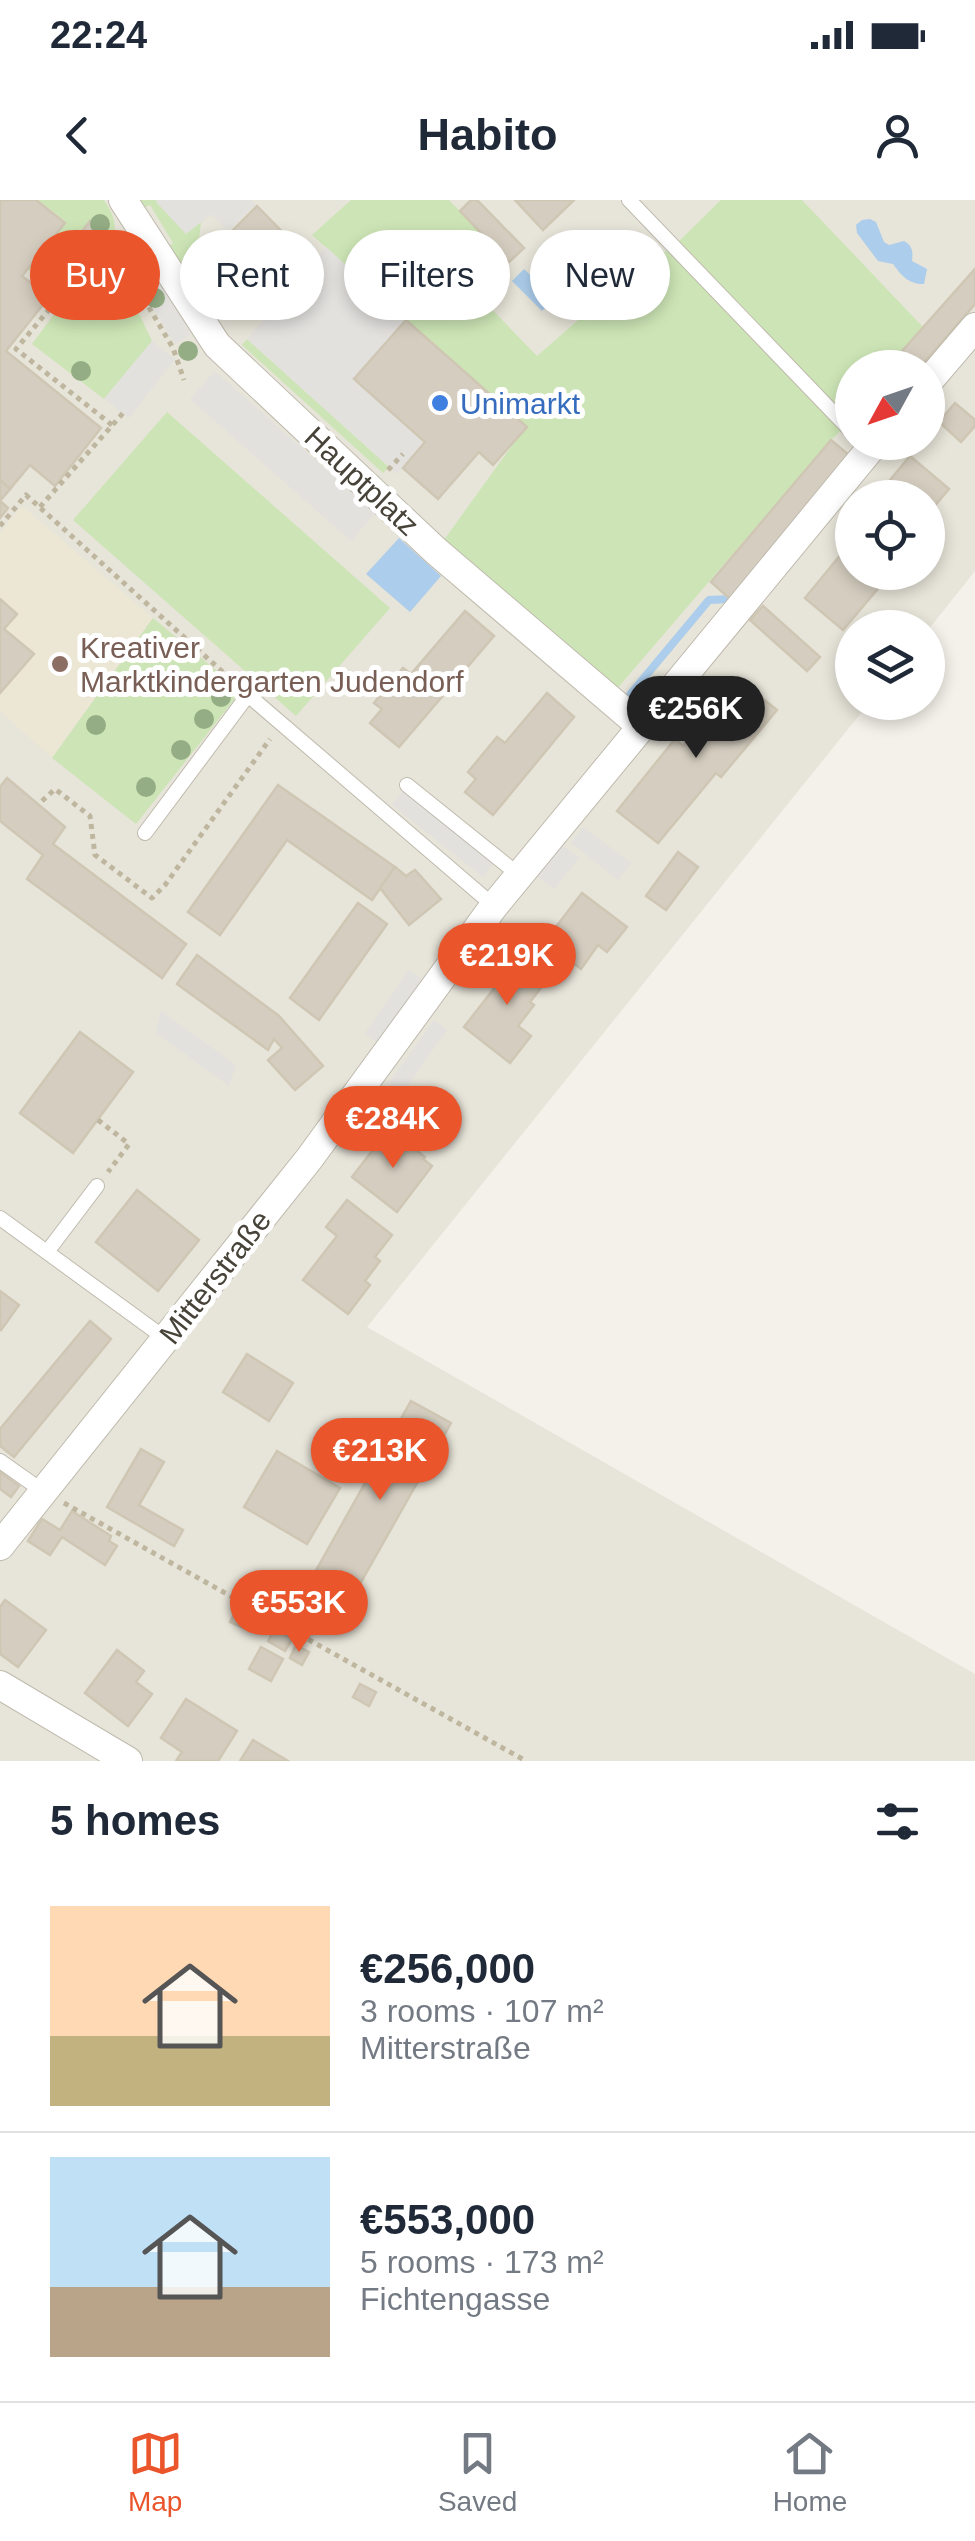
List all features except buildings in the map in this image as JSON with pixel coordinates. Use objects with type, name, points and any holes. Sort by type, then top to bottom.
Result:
[{"type":"street","name":"Hauptplatz","points":[[122,200],[217,345],[436,551],[640,726]]},
{"type":"street","points":[[945,362],[975,326]]},
{"type":"street","name":"Mitterstraße","points":[[0,1546],[309,1159],[494,906],[851,460]]},
{"type":"street","points":[[0,1685],[128,1761]]},
{"type":"lane","name":"Mitterstraße","points":[[629,200],[835,411]]},
{"type":"lane","points":[[145,834],[248,696],[494,906]]},
{"type":"lane","points":[[407,786],[520,875]]},
{"type":"lane","points":[[47,1252],[97,1186]]},
{"type":"lane","points":[[0,1218],[166,1339]]},
{"type":"lane","points":[[0,1461],[44,1492]]},
{"type":"path","points":[[112,425],[16,349],[116,228]]},
{"type":"path","points":[[157,320],[173,348],[184,380]]},
{"type":"path","points":[[40,507],[123,412]]},
{"type":"path","points":[[0,526],[26,495],[248,696]]},
{"type":"path","points":[[97,1186],[129,1144],[98,1120]]},
{"type":"path","points":[[44,1492],[526,1761]]},
{"type":"shaded area","points":[[0,200],[975,200],[975,571],[944,610],[835,610],[835,720],[855,720],[367,1327],[975,1674],[975,1761],[0,1761]]},
{"type":"shaded area","points":[[251,200],[256,204],[229,230],[211,214],[191,230],[182,230],[156,202]]},
{"type":"shaded area","points":[[326,247],[344,263],[344,320],[406,320],[354,380],[425,442],[397,474],[247,339],[263,320],[324,320]]},
{"type":"shaded area","points":[[160,283],[191,334],[175,344],[160,320]]},
{"type":"shaded area","points":[[152,341],[175,359],[129,418],[104,399]]},
{"type":"shaded area","points":[[215,371],[375,513],[351,541],[190,399]]},
{"type":"shaded area","name":"Kreativer Marktkindergarten Judendorf","points":[[22,506],[153,618],[52,758],[0,711],[0,533]]},
{"type":"shaded area","points":[[406,787],[497,859],[483,877],[392,805]]},
{"type":"shaded area","points":[[583,827],[631,863],[618,880],[571,843]]},
{"type":"shaded area","points":[[561,844],[579,858],[554,889],[537,876]]},
{"type":"shaded area","points":[[409,970],[423,980],[378,1043],[365,1033]]},
{"type":"shaded area","points":[[161,1011],[236,1065],[229,1086],[156,1033]]},
{"type":"shaded area","points":[[434,1020],[447,1030],[402,1093],[389,1083]]},
{"type":"green space","points":[[38,200],[104,200],[115,230],[60,230],[66,222]]},
{"type":"green space","points":[[137,200],[157,200],[201,223],[200,230],[180,230],[180,268],[165,249],[173,243],[150,205],[141,209]]},
{"type":"green space","points":[[351,200],[449,200],[478,230],[344,230],[344,264],[324,246],[324,230],[318,230]]},
{"type":"green space","points":[[721,200],[802,200],[923,327],[902,350],[835,350],[835,436],[609,698],[436,551],[526,426],[407,320],[502,320],[537,356],[578,320],[670,320],[670,249]]},
{"type":"green space","points":[[50,320],[142,320],[152,341],[104,399],[32,344]]},
{"type":"green space","points":[[247,339],[389,467],[383,473],[242,345]]},
{"type":"green space","points":[[167,412],[390,608],[296,716],[73,520]]},
{"type":"green space","points":[[153,618],[241,691],[136,824],[52,758]]},
{"type":"water","points":[[870,219],[876,222],[884,242],[889,245],[904,241],[909,245],[912,261],[927,269],[924,284],[906,278],[893,264],[878,261],[857,233],[856,225]]},
{"type":"water","points":[[524,269],[530,275],[530,299],[512,281]]},
{"type":"water","points":[[399,538],[441,576],[410,612],[366,574]]},
{"type":"waterway","points":[[623,703],[709,600],[730,599]]},
{"type":"place","name":"Unimarkt","points":[[440,403]]},
{"type":"place","name":"Kreativer Marktkindergarten Judendorf","points":[[60,664]]}]
